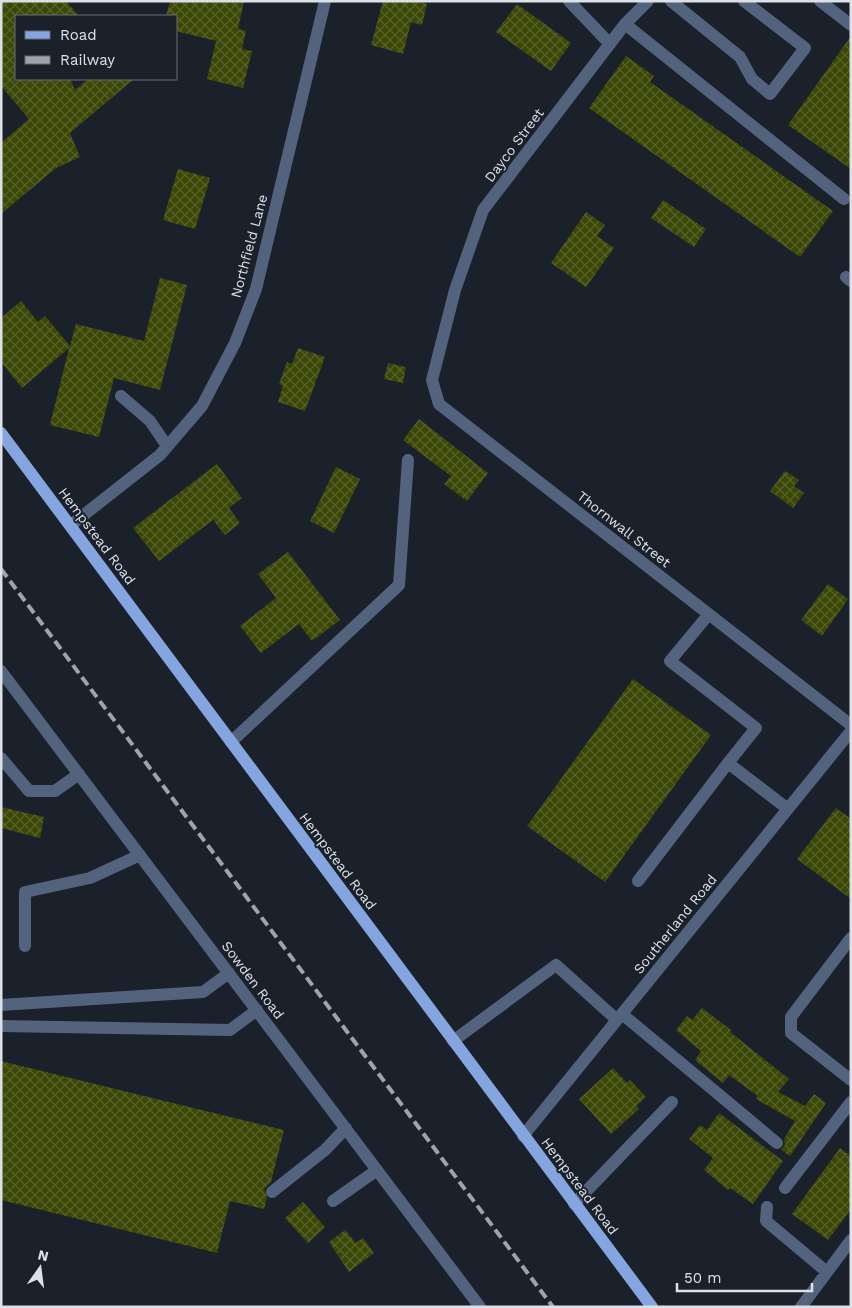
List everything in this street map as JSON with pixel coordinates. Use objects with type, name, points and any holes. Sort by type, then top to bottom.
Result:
[{"type":"main road","name":"Hempstead Road","points":[[1,433],[652,1307]]},
{"type":"street","name":"Northfield Lane","points":[[71,525],[160,455],[202,406],[235,343],[256,289],[325,1]]},
{"type":"street","points":[[569,1],[610,44]]},
{"type":"street","name":"Dayco Street","points":[[445,330],[455,290],[483,210],[625,24],[648,1]]},
{"type":"street","points":[[671,1],[740,57],[752,79],[770,94],[805,48],[744,1]]},
{"type":"street","points":[[820,1],[851,25]]},
{"type":"street","points":[[625,24],[844,199]]},
{"type":"street","name":"Thornwall Street","points":[[445,330],[432,380],[439,404],[851,725]]},
{"type":"street","points":[[121,396],[150,421],[167,446]]},
{"type":"street","points":[[231,742],[398,585],[408,460]]},
{"type":"street","points":[[638,881],[756,728],[670,661],[709,614]]},
{"type":"street","name":"Sowden Road","points":[[3,678],[79,774],[480,1307]]},
{"type":"street","name":"Southerland Road","points":[[523,1136],[851,731]]},
{"type":"street","points":[[1,758],[29,791],[54,791],[79,774]]},
{"type":"street","points":[[728,763],[788,809]]},
{"type":"street","points":[[25,946],[25,892],[90,878],[140,855]]},
{"type":"street","points":[[851,938],[791,1017],[791,1033],[851,1080]]},
{"type":"street","points":[[453,1042],[556,965],[777,1143]]},
{"type":"street","points":[[1,1005],[203,992],[229,973]]},
{"type":"street","points":[[1,1026],[230,1030],[257,1010]]},
{"type":"street","points":[[574,1204],[672,1102]]},
{"type":"street","points":[[785,1188],[851,1102]]},
{"type":"street","points":[[272,1192],[325,1150],[346,1128]]},
{"type":"street","points":[[333,1201],[377,1170]]},
{"type":"street","points":[[767,1207],[766,1221],[827,1272]]},
{"type":"street","points":[[801,1307],[851,1240]]},
{"type":"building","points":[[1,1],[66,1],[78,15],[15,15],[15,80],[70,80],[75,90],[87,80],[133,80],[70,133],[80,157],[56,168],[1,214],[1,143],[29,119],[1,86]]},
{"type":"building","points":[[170,1],[244,1],[238,29],[246,31],[242,49],[252,51],[243,88],[207,79],[216,41],[178,32],[178,15],[166,15]]},
{"type":"building","points":[[383,1],[418,1],[427,4],[422,25],[411,22],[403,54],[371,45]]},
{"type":"building","points":[[517,4],[571,43],[551,71],[496,32]]},
{"type":"building","points":[[851,36],[851,169],[788,125]]},
{"type":"building","points":[[626,56],[654,76],[650,82],[833,211],[800,257],[589,108]]},
{"type":"building","points":[[178,169],[210,178],[195,229],[163,220]]},
{"type":"building","points":[[663,200],[706,229],[694,247],[651,218]]},
{"type":"building","points":[[586,212],[605,225],[597,236],[614,248],[586,287],[551,263]]},
{"type":"building","points":[[160,278],[187,285],[160,390],[114,378],[99,437],[50,425],[69,348],[22,388],[1,362],[1,318],[21,301],[38,322],[45,316],[70,346],[76,324],[144,341]]},
{"type":"building","points":[[298,348],[325,357],[305,411],[278,402],[283,386],[279,384],[287,362],[292,364]]},
{"type":"building","points":[[388,363],[406,367],[403,383],[384,379]]},
{"type":"building","points":[[419,419],[488,473],[467,501],[444,484],[451,476],[403,440]]},
{"type":"building","points":[[217,464],[242,498],[229,508],[240,523],[225,535],[213,520],[159,561],[133,528]]},
{"type":"building","points":[[336,467],[360,479],[334,533],[310,521]]},
{"type":"building","points":[[785,471],[799,480],[794,486],[804,493],[793,508],[770,491]]},
{"type":"building","points":[[288,552],[340,620],[312,641],[299,624],[261,653],[240,626],[276,598],[258,574]]},
{"type":"building","points":[[828,584],[848,599],[822,636],[801,620]]},
{"type":"building","points":[[633,679],[711,735],[605,882],[527,826]]},
{"type":"building","points":[[1,807],[44,817],[40,838],[1,828]]},
{"type":"building","points":[[836,808],[851,819],[851,899],[797,859]]},
{"type":"building","points":[[702,1008],[789,1079],[778,1092],[805,1106],[814,1094],[826,1103],[790,1156],[781,1150],[785,1145],[784,1139],[795,1121],[756,1099],[758,1096],[729,1075],[723,1083],[695,1060],[701,1051],[676,1030],[687,1016],[692,1020]]},
{"type":"building","points":[[1,1061],[284,1130],[271,1182],[264,1189],[267,1198],[264,1209],[230,1201],[217,1253],[1,1200]]},
{"type":"building","points":[[613,1068],[627,1083],[630,1080],[646,1097],[636,1106],[639,1109],[611,1134],[579,1099]]},
{"type":"building","points":[[719,1113],[783,1161],[753,1204],[730,1188],[728,1190],[704,1170],[713,1158],[689,1139],[700,1125],[707,1130]]},
{"type":"building","points":[[840,1148],[851,1156],[851,1209],[828,1240],[792,1214]]},
{"type":"building","points":[[303,1202],[325,1227],[308,1243],[285,1218]]},
{"type":"building","points":[[345,1230],[356,1243],[363,1238],[374,1253],[349,1272],[329,1242]]},
{"type":"railway","points":[[1,569],[553,1307]]}]
